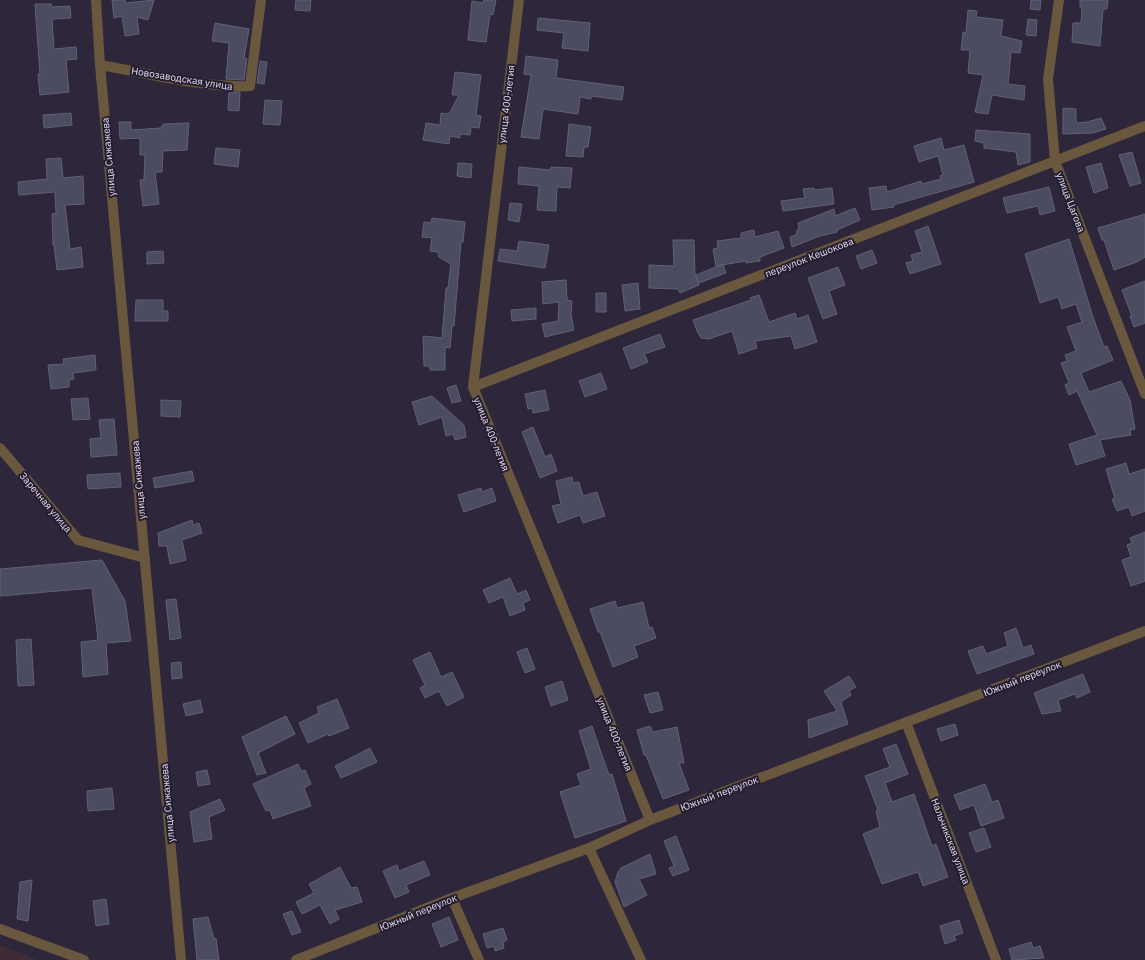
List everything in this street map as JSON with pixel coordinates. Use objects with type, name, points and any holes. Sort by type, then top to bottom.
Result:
[{"type":"street","name":"улица Сижажева","points":[[96,0],[100,64],[181,960]]},
{"type":"street","name":"Новозаводская улица","points":[[100,64],[194,81],[235,86],[250,86],[261,0]]},
{"type":"street","name":"улица 400-летия","points":[[519,0],[473,387],[650,820]]},
{"type":"street","name":"улица Цагова","points":[[1059,0],[1048,79],[1055,162],[1145,394]]},
{"type":"street","name":"переулок Кешокова","points":[[473,387],[1145,126]]},
{"type":"street","name":"Заречная улица","points":[[0,448],[78,540],[145,558]]},
{"type":"street","name":"Южный переулок","points":[[296,960],[452,898],[589,848],[650,820],[1145,631]]},
{"type":"street","name":"Нальчикская улица","points":[[906,722],[996,960]]},
{"type":"street","points":[[589,848],[640,960]]},
{"type":"street","points":[[452,898],[479,960]]},
{"type":"street","points":[[0,929],[84,960]]},
{"type":"shaded area","points":[[0,945],[39,960],[0,960]]},
{"type":"building","points":[[112,0],[125,0],[126,3],[154,0],[148,20],[137,17],[139,34],[125,36],[122,16],[114,18]]},
{"type":"building","points":[[296,0],[311,0],[310,11],[295,10]]},
{"type":"building","points":[[484,0],[496,0],[493,15],[490,14],[486,42],[468,40],[472,1],[483,3]]},
{"type":"building","points":[[1031,0],[1041,0],[1040,10],[1030,9]]},
{"type":"building","points":[[1080,0],[1108,0],[1107,9],[1103,9],[1100,46],[1072,42],[1073,23],[1081,23],[1082,7],[1080,7]]},
{"type":"building","points":[[35,4],[51,4],[52,7],[70,6],[71,18],[52,19],[54,49],[76,47],[77,59],[66,60],[69,92],[40,95]]},
{"type":"building","points":[[968,10],[977,11],[976,17],[1003,20],[1001,36],[1022,41],[1020,53],[1011,52],[1008,84],[1025,86],[1024,100],[992,95],[988,114],[975,112],[983,75],[968,73],[970,50],[961,50],[963,32],[966,33]]},
{"type":"building","points":[[538,18],[590,23],[588,51],[562,48],[564,33],[537,30]]},
{"type":"building","points":[[1028,19],[1037,20],[1036,36],[1026,35]]},
{"type":"building","points":[[215,23],[249,29],[244,58],[247,59],[244,80],[226,79],[229,43],[212,41]]},
{"type":"building","points":[[526,56],[558,60],[556,78],[624,87],[622,100],[591,96],[591,99],[580,97],[578,114],[543,109],[539,139],[521,137],[531,75],[524,74]]},
{"type":"building","points":[[260,61],[267,62],[264,84],[257,83]]},
{"type":"building","points":[[455,72],[481,75],[476,115],[481,116],[479,128],[471,127],[470,135],[460,134],[460,138],[450,136],[449,144],[423,140],[426,123],[440,125],[441,113],[449,114],[459,95],[452,95]]},
{"type":"building","points":[[229,92],[240,92],[239,111],[228,110]]},
{"type":"building","points":[[265,100],[282,101],[280,125],[263,124]]},
{"type":"building","points":[[1063,108],[1076,109],[1076,123],[1101,118],[1106,129],[1093,133],[1063,134]]},
{"type":"building","points":[[71,113],[72,125],[44,128],[43,115]]},
{"type":"building","points":[[119,122],[131,122],[131,130],[161,128],[163,124],[189,123],[187,150],[163,151],[162,172],[155,172],[159,204],[143,206],[140,180],[144,180],[145,155],[140,155],[140,138],[120,139]]},
{"type":"building","points":[[569,124],[591,127],[588,147],[584,147],[583,157],[566,156]]},
{"type":"building","points":[[976,130],[1030,134],[1030,162],[1018,165],[1016,152],[984,148],[984,143],[975,141]]},
{"type":"building","points":[[941,138],[944,150],[964,145],[974,182],[893,205],[894,207],[872,210],[869,188],[886,186],[887,192],[921,181],[922,184],[941,179],[940,176],[943,175],[938,156],[919,162],[914,146]]},
{"type":"building","points":[[216,148],[240,150],[238,167],[214,164]]},
{"type":"building","points":[[1132,152],[1141,183],[1130,186],[1119,155]]},
{"type":"building","points":[[61,158],[63,178],[83,176],[84,204],[65,205],[70,249],[81,247],[83,267],[57,270],[53,245],[52,214],[56,213],[55,192],[19,195],[18,182],[47,179],[46,159]]},
{"type":"building","points":[[458,163],[472,164],[471,178],[457,176]]},
{"type":"building","points":[[1101,163],[1108,188],[1094,193],[1086,167]]},
{"type":"building","points":[[519,167],[551,170],[551,167],[572,168],[570,188],[557,187],[556,211],[537,210],[539,186],[518,184]]},
{"type":"building","points":[[1049,187],[1055,211],[1040,215],[1038,206],[1007,213],[1003,198]]},
{"type":"building","points":[[814,188],[815,190],[832,188],[834,204],[783,211],[781,201],[805,198],[803,189]]},
{"type":"building","points":[[510,203],[522,204],[519,222],[508,220]]},
{"type":"building","points":[[855,208],[860,220],[837,230],[837,232],[820,236],[792,247],[790,237],[796,235],[797,230],[799,230],[798,223],[834,209],[835,216]]},
{"type":"building","points":[[1145,214],[1145,257],[1137,262],[1114,270],[1104,240],[1102,240],[1098,228]]},
{"type":"building","points":[[432,218],[465,222],[463,242],[461,242],[454,326],[452,326],[450,348],[445,347],[445,370],[430,370],[430,366],[424,366],[423,336],[442,338],[446,288],[448,288],[451,264],[439,257],[438,252],[430,251],[432,238],[422,237],[424,222],[431,223]]},
{"type":"building","points":[[928,226],[941,264],[910,274],[906,263],[913,261],[911,255],[922,252],[915,231]]},
{"type":"building","points":[[754,230],[755,237],[778,231],[784,248],[760,257],[760,261],[746,263],[746,261],[716,266],[713,249],[718,248],[717,241],[741,238],[741,233]]},
{"type":"building","points":[[1069,239],[1093,317],[1104,347],[1107,346],[1113,360],[1081,373],[1089,392],[1121,381],[1130,400],[1135,429],[1130,430],[1131,435],[1100,440],[1105,456],[1076,465],[1069,444],[1097,435],[1077,391],[1069,395],[1065,385],[1069,383],[1061,363],[1067,361],[1065,355],[1076,351],[1067,327],[1082,322],[1076,304],[1062,309],[1058,297],[1040,303],[1025,254]]},
{"type":"building","points":[[673,240],[694,240],[695,275],[699,285],[680,293],[678,289],[649,288],[649,265],[674,266]]},
{"type":"building","points":[[519,241],[549,245],[545,268],[498,261],[500,249],[517,251]]},
{"type":"building","points":[[872,250],[877,263],[861,269],[856,256]]},
{"type":"building","points":[[163,251],[164,263],[147,264],[147,252]]},
{"type":"building","points":[[723,264],[726,273],[699,283],[696,275]]},
{"type":"building","points":[[838,267],[845,285],[829,291],[837,314],[823,319],[808,278]]},
{"type":"building","points":[[566,280],[567,300],[572,301],[571,314],[574,330],[545,337],[542,324],[558,321],[559,302],[543,304],[542,282]]},
{"type":"building","points":[[1145,281],[1145,323],[1134,327],[1130,316],[1132,316],[1122,290]]},
{"type":"building","points":[[638,283],[640,309],[625,311],[622,285]]},
{"type":"building","points":[[596,293],[606,293],[606,312],[596,312]]},
{"type":"building","points":[[759,295],[769,322],[795,313],[797,319],[808,315],[817,342],[795,349],[791,336],[755,341],[757,348],[739,354],[732,331],[709,339],[701,338],[693,320],[751,300],[750,298]]},
{"type":"building","points":[[136,300],[163,300],[163,311],[168,311],[168,321],[135,321]]},
{"type":"building","points":[[536,308],[536,319],[512,321],[511,310]]},
{"type":"building","points":[[660,334],[665,347],[644,354],[648,362],[631,369],[623,348]]},
{"type":"building","points":[[95,355],[96,370],[73,373],[74,379],[69,380],[69,387],[51,389],[48,365],[64,364],[63,359]]},
{"type":"building","points":[[601,373],[607,389],[585,397],[579,381]]},
{"type":"building","points":[[456,385],[461,401],[452,403],[447,388]]},
{"type":"building","points":[[545,390],[549,410],[533,413],[532,408],[528,409],[525,394]]},
{"type":"building","points":[[432,396],[464,425],[466,437],[455,440],[453,434],[446,436],[442,417],[419,425],[412,402]]},
{"type":"building","points":[[88,398],[90,419],[73,420],[71,399]]},
{"type":"building","points":[[161,400],[181,401],[180,417],[161,416]]},
{"type":"building","points":[[114,419],[117,455],[91,457],[90,439],[101,438],[99,420]]},
{"type":"building","points":[[533,427],[545,457],[551,454],[557,471],[540,478],[522,432]]},
{"type":"building","points":[[1126,463],[1129,474],[1145,469],[1145,511],[1132,516],[1129,507],[1117,511],[1112,499],[1115,499],[1106,469]]},
{"type":"building","points":[[192,471],[194,481],[155,488],[153,478]]},
{"type":"building","points":[[120,473],[121,487],[88,489],[87,475]]},
{"type":"building","points":[[572,477],[573,483],[579,482],[583,496],[597,492],[605,516],[583,523],[580,515],[558,523],[552,506],[561,504],[556,481]]},
{"type":"building","points":[[481,488],[482,492],[492,488],[496,501],[464,512],[458,495]]},
{"type":"building","points":[[192,520],[193,525],[199,523],[202,533],[182,540],[186,560],[170,564],[167,546],[159,546],[158,533]]},
{"type":"building","points":[[1145,532],[1145,581],[1131,586],[1122,560],[1131,557],[1127,545],[1132,543],[1130,538]]},
{"type":"building","points":[[102,560],[125,601],[131,641],[106,643],[108,674],[83,677],[81,642],[98,640],[92,588],[0,596],[0,569]]},
{"type":"building","points":[[510,578],[517,594],[526,590],[530,600],[523,603],[525,610],[510,616],[503,597],[489,603],[483,590]]},
{"type":"building","points":[[176,599],[181,638],[170,640],[166,600]]},
{"type":"building","points":[[615,601],[617,608],[643,602],[649,628],[652,627],[656,638],[634,646],[638,657],[613,667],[590,609]]},
{"type":"building","points":[[1016,628],[1023,648],[1031,645],[1034,654],[977,674],[968,651],[983,646],[986,654],[1008,646],[1004,633]]},
{"type":"building","points":[[31,639],[34,685],[18,686],[16,640]]},
{"type":"building","points":[[527,648],[535,669],[525,673],[517,652]]},
{"type":"building","points":[[430,652],[441,677],[452,672],[464,697],[447,706],[439,691],[425,698],[420,688],[425,685],[413,660]]},
{"type":"building","points":[[181,662],[182,678],[172,679],[171,663]]},
{"type":"building","points":[[1083,674],[1090,692],[1077,698],[1075,694],[1058,700],[1061,711],[1042,714],[1034,693]]},
{"type":"building","points":[[849,676],[856,687],[849,691],[851,695],[841,702],[848,724],[809,738],[808,720],[837,711],[824,691]]},
{"type":"building","points":[[562,681],[568,700],[551,706],[545,687]]},
{"type":"building","points":[[658,692],[663,710],[650,713],[644,695]]},
{"type":"building","points":[[337,699],[349,728],[329,736],[328,734],[308,743],[299,723],[319,713],[317,707]]},
{"type":"building","points":[[200,700],[203,712],[186,716],[183,704]]},
{"type":"building","points":[[286,716],[295,734],[258,753],[266,773],[257,775],[242,737]]},
{"type":"building","points":[[955,724],[958,735],[941,741],[937,729]]},
{"type":"building","points":[[592,726],[609,775],[612,774],[626,821],[575,838],[560,792],[581,785],[577,774],[591,769],[579,731]]},
{"type":"building","points":[[650,726],[653,732],[677,727],[684,763],[679,763],[689,790],[663,799],[646,755],[644,755],[637,730]]},
{"type":"building","points":[[896,744],[908,774],[885,783],[892,802],[914,794],[932,846],[936,844],[948,877],[923,886],[918,872],[882,884],[863,834],[880,827],[876,811],[878,810],[865,776],[890,767],[883,749]]},
{"type":"building","points":[[370,748],[377,762],[341,778],[335,766]]},
{"type":"building","points":[[298,764],[301,771],[305,770],[311,784],[304,788],[311,806],[273,819],[270,810],[266,811],[253,784]]},
{"type":"building","points":[[207,770],[210,784],[198,786],[196,772]]},
{"type":"building","points":[[985,784],[992,802],[998,800],[1004,818],[981,826],[974,805],[960,810],[954,795]]},
{"type":"building","points":[[112,788],[114,809],[88,811],[87,791]]},
{"type":"building","points":[[220,799],[225,810],[209,817],[212,839],[194,842],[190,812]]},
{"type":"building","points":[[984,828],[991,847],[976,852],[969,833]]},
{"type":"building","points":[[676,836],[689,870],[673,876],[669,868],[674,866],[664,841]]},
{"type":"building","points":[[650,854],[656,874],[639,879],[647,895],[624,907],[615,882],[618,872],[621,868]]},
{"type":"building","points":[[424,861],[430,875],[406,885],[409,892],[395,898],[383,871],[397,865],[399,871]]},
{"type":"building","points":[[340,867],[351,888],[357,887],[362,902],[335,910],[339,919],[330,924],[320,905],[302,914],[296,902],[314,893],[309,884]]},
{"type":"building","points":[[32,880],[28,921],[17,919],[20,882]]},
{"type":"building","points":[[106,899],[109,924],[96,926],[93,901]]},
{"type":"building","points":[[292,911],[301,932],[292,935],[283,914]]},
{"type":"building","points":[[208,917],[214,939],[216,938],[219,960],[197,960],[193,919]]},
{"type":"building","points":[[449,917],[458,940],[441,947],[432,924]]},
{"type":"building","points":[[959,920],[963,933],[954,936],[956,940],[945,944],[940,926]]},
{"type":"building","points":[[503,928],[507,940],[503,942],[504,948],[495,951],[494,946],[487,948],[483,934]]},
{"type":"building","points":[[1031,942],[1033,948],[1040,946],[1044,958],[1012,960],[1009,949]]}]
